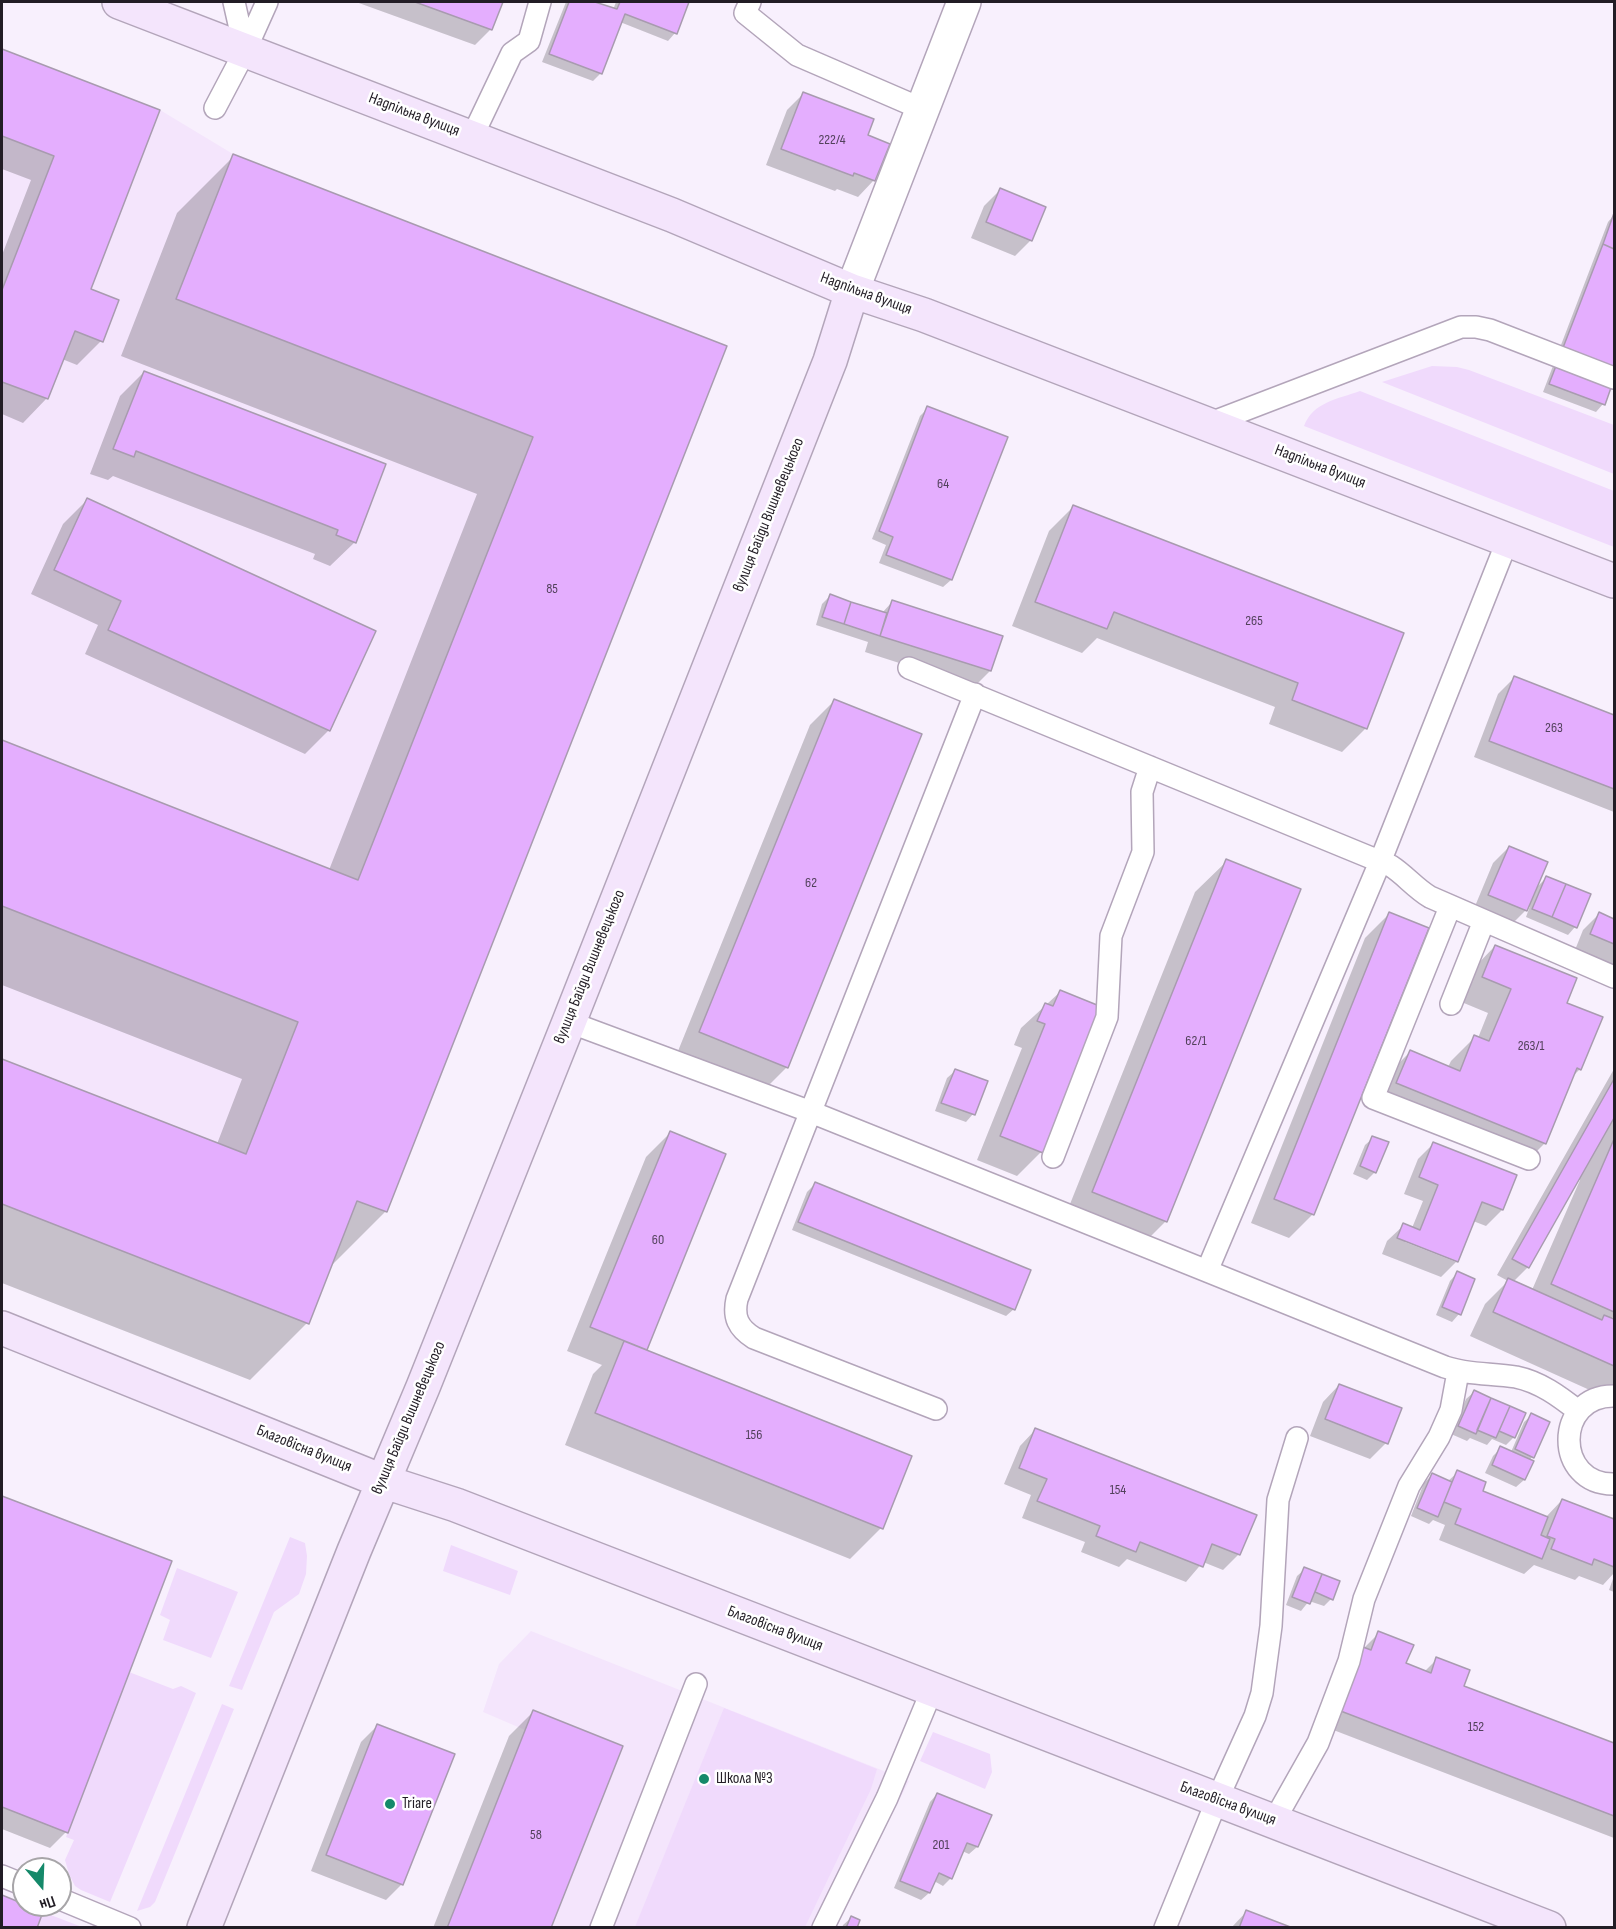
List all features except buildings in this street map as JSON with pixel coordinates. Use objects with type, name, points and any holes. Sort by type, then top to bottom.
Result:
[{"type":"main road","name":"Надпільна вулиця","points":[[119,2],[672,215],[852,291],[924,315],[1614,581]]},
{"type":"main road","name":"вулиця Байди Вишневецького","points":[[204,1928],[382,1481],[423,1387],[569,1022],[830,361],[852,291]]},
{"type":"main road","name":"Благовісна вулиця","points":[[2,1328],[382,1481],[456,1505],[1549,1928]]},
{"type":"street","name":"вулиця Байди Вишневецького","points":[[852,291],[964,2]]},
{"type":"lane","points":[[234,2],[246,51]]},
{"type":"lane","points":[[215,108],[246,51],[267,2]]},
{"type":"lane","points":[[472,137],[512,53],[528,41],[540,2]]},
{"type":"lane","points":[[750,2],[745,13],[797,55],[922,109]]},
{"type":"lane","points":[[1208,424],[1461,327],[1490,330],[1614,378]]},
{"type":"lane","points":[[1207,1271],[1380,862],[1508,539]]},
{"type":"lane","points":[[909,668],[1380,862],[1400,872],[1418,890],[1450,907],[1614,977]]},
{"type":"lane","points":[[936,1409],[754,1338],[744,1332],[737,1322],[735,1310],[737,1299],[975,694]]},
{"type":"lane","points":[[1053,1157],[1107,1017],[1111,936],[1143,852],[1142,792],[1150,766]]},
{"type":"lane","points":[[1450,907],[1373,1098],[1528,1159]]},
{"type":"lane","points":[[1451,1004],[1484,921]]},
{"type":"lane","points":[[569,1022],[811,1112],[1458,1372],[1511,1377],[1536,1383],[1549,1389],[1578,1411]]},
{"type":"lane","points":[[1274,1821],[1318,1743],[1349,1661],[1364,1599],[1409,1486],[1451,1410],[1458,1372]]},
{"type":"lane","points":[[1614,1396],[1605,1395],[1590,1401],[1578,1411],[1570,1425],[1568,1440],[1571,1455],[1578,1468],[1590,1478],[1605,1484],[1614,1484]]},
{"type":"lane","points":[[1165,1928],[1217,1800],[1255,1716],[1265,1682],[1271,1626],[1278,1500],[1296,1438]]},
{"type":"lane","points":[[601,1928],[696,1684]]},
{"type":"lane","points":[[823,1928],[886,1798],[932,1690]]},
{"type":"lane","points":[[72,1904],[130,1928]]},
{"type":"shaded area","points":[[2,49],[160,110],[233,154],[727,346],[387,1212],[357,1201],[309,1324],[2,1204]]},
{"type":"shaded area","points":[[1432,366],[1469,370],[1614,425],[1614,474],[1382,382]]},
{"type":"shaded area","points":[[1360,391],[1614,491],[1614,547],[1304,426],[1308,418],[1320,406]]},
{"type":"shaded area","points":[[290,1537],[305,1543],[306,1574],[299,1594],[274,1612],[242,1690],[229,1686]]},
{"type":"shaded area","points":[[451,1545],[518,1571],[510,1595],[443,1571]]},
{"type":"shaded area","points":[[177,1568],[238,1592],[211,1658],[163,1640],[170,1620],[160,1615]]},
{"type":"shaded area","name":"Школа №3","points":[[531,1631],[909,1781],[835,1927],[447,1928],[525,1730],[483,1712],[499,1664]]},
{"type":"shaded area","points":[[129,1672],[173,1689],[181,1686],[196,1693],[110,1902],[75,1886],[72,1880],[72,1857],[66,1857],[74,1840],[66,1837]]},
{"type":"shaded area","points":[[222,1704],[234,1709],[155,1902],[150,1907],[137,1911]]},
{"type":"shaded area","points":[[724,1708],[877,1769],[871,1789],[805,1927],[635,1927]]},
{"type":"shaded area","points":[[933,1732],[990,1754],[992,1772],[985,1789],[920,1761]]},
{"type":"shaded area","points":[[41,1917],[56,1917],[82,1927],[37,1928]]},
{"type":"place","name":"Школа №3","points":[[704,1779]]},
{"type":"place","name":"Triare","points":[[390,1804]]}]
